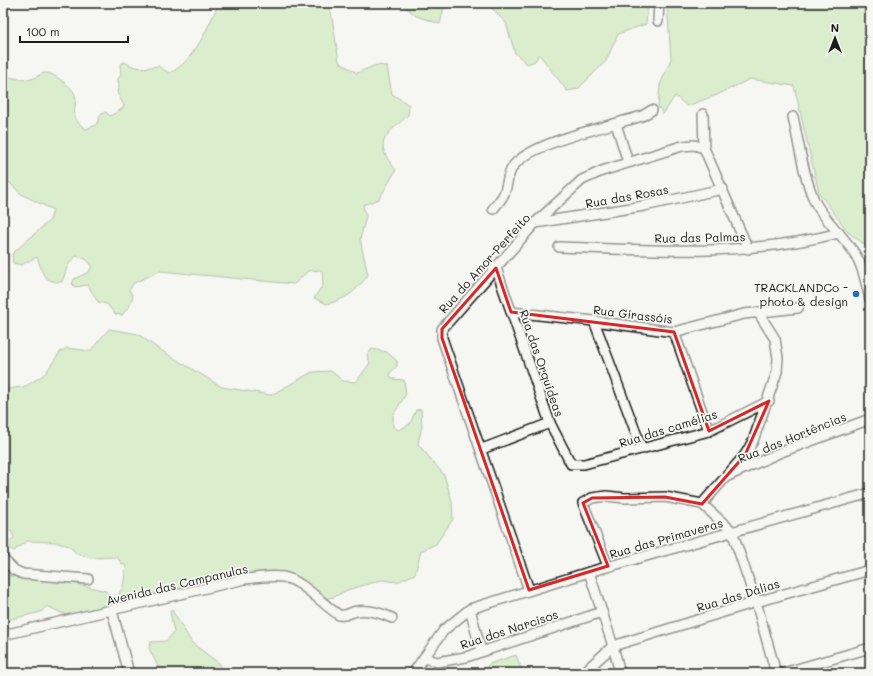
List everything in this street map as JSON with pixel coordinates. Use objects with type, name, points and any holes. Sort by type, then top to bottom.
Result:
[{"type":"street","points":[[658,21],[659,3]]},
{"type":"street","points":[[493,209],[506,191],[510,170],[528,154],[559,141],[642,116],[652,110]]},
{"type":"street","points":[[703,114],[704,148],[748,249]]},
{"type":"street","points":[[793,117],[814,200],[819,209],[860,261],[870,300]]},
{"type":"street","points":[[616,124],[628,162]]},
{"type":"street","name":"Rua do Amor-Perfeito","points":[[529,590],[442,334],[446,323],[535,223],[582,180],[591,175],[628,162],[682,146],[694,145],[704,148]]},
{"type":"street","name":"Rua das Rosas","points":[[535,223],[644,206],[723,189]]},
{"type":"street","name":"Rua das Palmas","points":[[559,247],[700,252],[748,249],[798,242],[839,234]]},
{"type":"street","name":"Rua das Orquídeas","points":[[496,268],[550,424],[570,464]]},
{"type":"street","name":"Rua Girassóis","points":[[511,312],[674,332],[716,320],[758,312],[798,308]]},
{"type":"street","points":[[702,504],[723,478],[745,455],[754,441],[769,401],[777,372],[777,347],[771,331],[758,312]]},
{"type":"street","points":[[594,321],[642,449]]},
{"type":"street","points":[[674,332],[710,430]]},
{"type":"street","name":"Rua das camélias","points":[[570,464],[584,464],[710,430],[769,401]]},
{"type":"street","name":"Rua das Hortências","points":[[723,478],[781,452],[870,419]]},
{"type":"street","points":[[482,449],[550,424]]},
{"type":"street","name":"Rua das Primaveras","points":[[470,609],[608,566],[870,494]]},
{"type":"street","points":[[608,566],[583,503],[592,498],[606,496],[625,498],[665,498],[702,504],[732,531],[756,602],[776,673]]},
{"type":"street","points":[[3,559],[14,570],[23,574],[88,579]]},
{"type":"street","name":"Rua das Dálias","points":[[613,646],[756,602],[870,570]]},
{"type":"street","points":[[589,572],[613,646],[620,673]]},
{"type":"street","name":"Avenida das Campanulas","points":[[3,636],[245,579],[275,577],[293,580],[339,615],[345,616],[355,611],[369,611],[392,618]]},
{"type":"street","points":[[413,673],[444,630],[470,609],[481,652]]},
{"type":"street","points":[[112,611],[129,673]]},
{"type":"street","name":"Rua dos Narcisos","points":[[424,658],[438,662],[447,662],[602,612]]},
{"type":"street","points":[[583,673],[613,646]]},
{"type":"street","points":[[783,673],[870,648]]},
{"type":"highlighted area","points":[[496,268],[511,312],[674,332],[709,431],[769,401],[745,455],[702,504],[665,497],[592,498],[583,503],[608,566],[529,590],[442,338],[442,329]]},
{"type":"green space","points":[[219,3],[324,3],[331,11],[339,62],[357,73],[376,65],[387,66],[392,94],[409,105],[408,115],[388,134],[384,140],[383,146],[385,153],[396,170],[379,199],[363,205],[366,217],[360,239],[368,275],[350,294],[340,300],[327,304],[314,298],[323,285],[322,270],[308,271],[294,284],[160,271],[134,283],[129,290],[133,296],[129,307],[122,315],[115,314],[107,304],[98,302],[88,285],[75,287],[72,284],[74,279],[89,272],[92,266],[86,259],[76,256],[68,265],[62,282],[55,282],[44,276],[37,257],[21,265],[13,263],[12,254],[50,220],[53,210],[21,194],[8,181],[3,179],[3,75],[31,79],[48,73],[60,79],[73,91],[76,100],[76,119],[79,124],[86,129],[96,125],[101,114],[106,112],[110,116],[122,109],[124,106],[117,92],[119,86],[118,79],[121,75],[120,64],[125,62],[129,65],[141,68],[158,66],[169,73],[178,68],[193,53]]},
{"type":"green space","points":[[401,3],[440,3],[444,7],[440,24],[416,16]]},
{"type":"green space","points":[[487,3],[648,3],[646,24],[618,34],[606,61],[578,89],[567,91],[539,54],[535,61],[527,64],[515,53],[506,23]]},
{"type":"green space","points":[[667,3],[870,3],[870,249],[848,232],[819,193],[794,86],[750,79],[717,95],[687,106],[675,96],[663,114],[658,106],[660,85],[671,59]]},
{"type":"green space","points":[[109,329],[138,334],[157,348],[222,387],[271,395],[312,372],[331,371],[343,381],[356,382],[370,363],[367,355],[372,349],[387,352],[397,361],[397,366],[390,373],[390,376],[393,379],[404,380],[406,394],[393,415],[393,427],[399,430],[410,424],[416,410],[421,409],[422,426],[418,444],[444,475],[452,501],[453,519],[436,544],[421,551],[415,574],[397,582],[382,580],[347,590],[334,597],[323,599],[281,574],[121,605],[117,601],[118,595],[123,587],[126,566],[121,563],[117,557],[90,558],[76,553],[69,546],[55,542],[27,541],[14,551],[8,548],[8,542],[14,538],[12,532],[3,526],[3,390],[26,386],[45,374],[60,352],[67,348],[90,351]]},
{"type":"green space","points":[[3,575],[78,584],[106,591],[113,602],[109,606],[90,611],[81,622],[47,606],[41,612],[3,621]]},
{"type":"green space","points":[[172,610],[192,643],[220,664],[225,673],[161,673],[149,648],[151,642],[166,641],[174,632],[170,612]]},
{"type":"green space","points":[[516,655],[523,673],[480,673],[489,664]]},
{"type":"place","name":"TRACKLANDCo - photo & design","points":[[856,294]]}]
